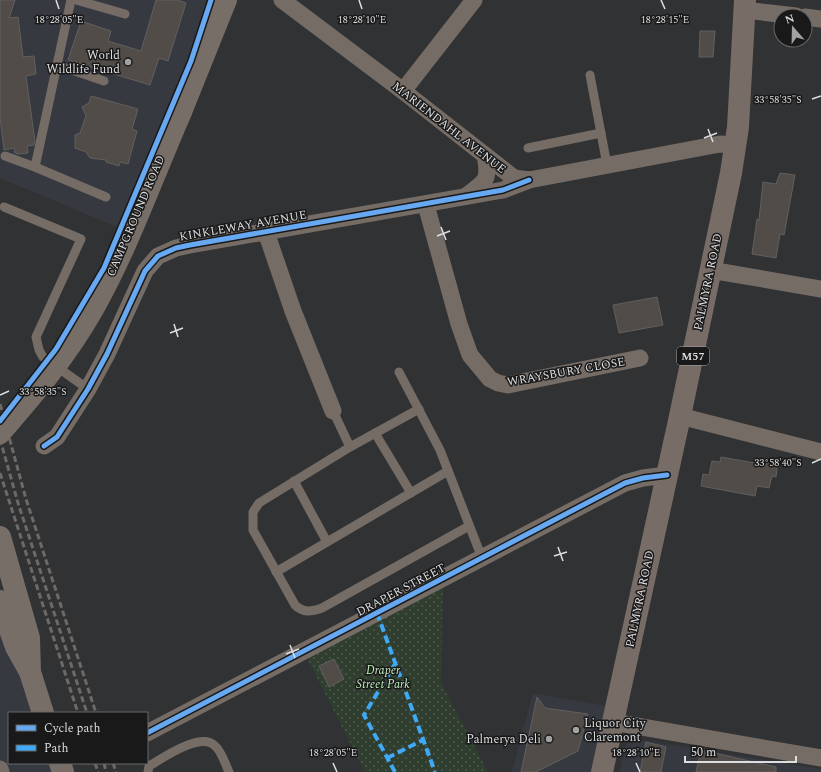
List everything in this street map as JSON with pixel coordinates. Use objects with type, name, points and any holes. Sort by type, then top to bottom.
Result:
[{"type":"main road","name":"CAMPGROUND ROAD","points":[[0,434],[55,368],[92,311],[117,262],[181,112],[226,0]]},
{"type":"main road","name":"PALMYRA ROAD","points":[[602,772],[680,416],[735,145],[744,5]]},
{"type":"main road","points":[[0,537],[29,638],[30,672]]},
{"type":"main road","points":[[0,601],[16,647],[30,672],[43,712]]},
{"type":"street","name":"MARIENDAHL AVENUE","points":[[282,0],[404,91],[514,178],[529,180],[720,144],[735,145]]},
{"type":"street","points":[[404,91],[474,0]]},
{"type":"street","points":[[744,5],[773,11]]},
{"type":"street","name":"KINKLEWAY AVENUE","points":[[465,197],[486,180],[488,172],[485,155]]},
{"type":"street","name":"KINKLEWAY AVENUE","points":[[44,446],[57,437],[88,389],[107,354],[145,271],[158,256],[190,245],[503,190],[529,180]]},
{"type":"street","name":"WRAYSBURY CLOSE","points":[[426,204],[459,324],[470,355],[490,379],[498,383],[508,385],[640,358]]},
{"type":"street","name":"KINKLEWAY AVENUE","points":[[266,232],[293,311],[333,411]]},
{"type":"street","points":[[710,270],[821,289]]},
{"type":"street","points":[[680,416],[821,452]]},
{"type":"street","name":"DRAPER STREET","points":[[148,732],[625,483],[643,478],[667,475]]},
{"type":"street","points":[[613,722],[821,758]]},
{"type":"lane","points":[[35,167],[71,0]]},
{"type":"lane","points":[[76,0],[125,14]]},
{"type":"lane","points":[[57,65],[104,81]]},
{"type":"lane","points":[[590,75],[607,165]]},
{"type":"lane","points":[[528,148],[601,133]]},
{"type":"lane","points":[[5,156],[106,197]]},
{"type":"lane","points":[[4,207],[81,239],[36,336],[38,350],[43,357],[88,389]]},
{"type":"lane","points":[[399,372],[419,409],[448,471],[482,558]]},
{"type":"lane","points":[[419,409],[350,447],[259,503],[253,512],[253,530],[295,605],[300,610],[312,611],[322,608],[469,526]]},
{"type":"lane","points":[[333,411],[350,447]]},
{"type":"lane","points":[[375,433],[411,492]]},
{"type":"lane","points":[[276,572],[448,471]]},
{"type":"lane","points":[[294,481],[327,542]]},
{"type":"lane","points":[[148,772],[149,766],[191,743],[201,741],[208,741],[214,745],[229,772]]},
{"type":"shaded area","points":[[0,0],[226,0],[129,232],[0,178]]},
{"type":"shaded area","points":[[0,601],[43,712],[8,712],[8,764],[60,764],[63,772],[0,772]]},
{"type":"shaded area","points":[[533,693],[617,708],[603,772],[512,772]]},
{"type":"shaded area","points":[[636,739],[821,769],[821,772],[620,772],[626,745],[630,741]]},
{"type":"green space","name":"Draper Street Park","points":[[443,579],[441,683],[488,772],[365,772],[304,652]]},
{"type":"building","points":[[0,0],[15,0],[9,18],[18,17],[23,57],[34,56],[36,74],[26,76],[35,141],[34,145],[27,146],[28,153],[15,153],[14,148],[4,150],[0,117]]},
{"type":"building","points":[[156,0],[177,0],[186,3],[168,61],[159,58],[150,85],[68,60],[81,21],[111,31],[108,41],[141,51]]},
{"type":"building","points":[[700,31],[715,31],[713,57],[699,57]]},
{"type":"building","points":[[91,96],[138,109],[132,129],[137,131],[128,164],[120,162],[119,166],[106,162],[106,160],[90,158],[86,152],[75,148],[75,135],[80,133],[86,116],[82,107],[89,103]]},
{"type":"building","points":[[780,173],[795,175],[784,235],[780,234],[776,258],[752,254],[757,219],[759,220],[763,182],[776,184]]},
{"type":"building","points":[[657,297],[663,325],[619,333],[613,305]]},
{"type":"building","points":[[721,457],[766,465],[767,459],[778,461],[776,477],[772,476],[769,488],[757,486],[755,496],[701,486],[703,474],[709,475],[712,461],[720,462]]},
{"type":"building","points":[[334,659],[344,679],[329,687],[319,666]]},
{"type":"building","name":"Palmerya Deli","points":[[537,697],[545,708],[588,714],[578,751],[536,772],[521,772]]},
{"type":"building","points":[[646,742],[666,747],[661,772],[640,772]]},
{"type":"building","points":[[701,750],[776,767],[776,772],[696,772]]},
{"type":"railway","points":[[0,404],[26,499],[96,712]]},
{"type":"railway","points":[[0,439],[18,503],[87,712]]},
{"type":"railway","points":[[0,473],[78,712]]},
{"type":"railway","points":[[95,764],[98,772]]},
{"type":"railway","points":[[104,764],[106,772]]},
{"type":"railway","points":[[113,764],[116,772]]},
{"type":"marked path","points":[[377,613],[435,772]]},
{"type":"marked path","points":[[395,664],[364,715],[395,772]]},
{"type":"marked path","points":[[387,758],[423,740]]},
{"type":"cycle path","points":[[0,421],[56,349],[104,268],[191,61],[211,0]]},
{"type":"cycle path","points":[[44,446],[57,437],[88,389],[107,354],[145,271],[158,256],[176,248],[190,245],[503,190],[529,180]]},
{"type":"cycle path","points":[[148,732],[625,483],[643,478],[667,475]]},
{"type":"place","name":"World Wildlife Fund","points":[[128,62]]},
{"type":"place","name":"Liquor City Claremont","points":[[576,730]]},
{"type":"place","name":"Palmerya Deli","points":[[549,739]]}]
